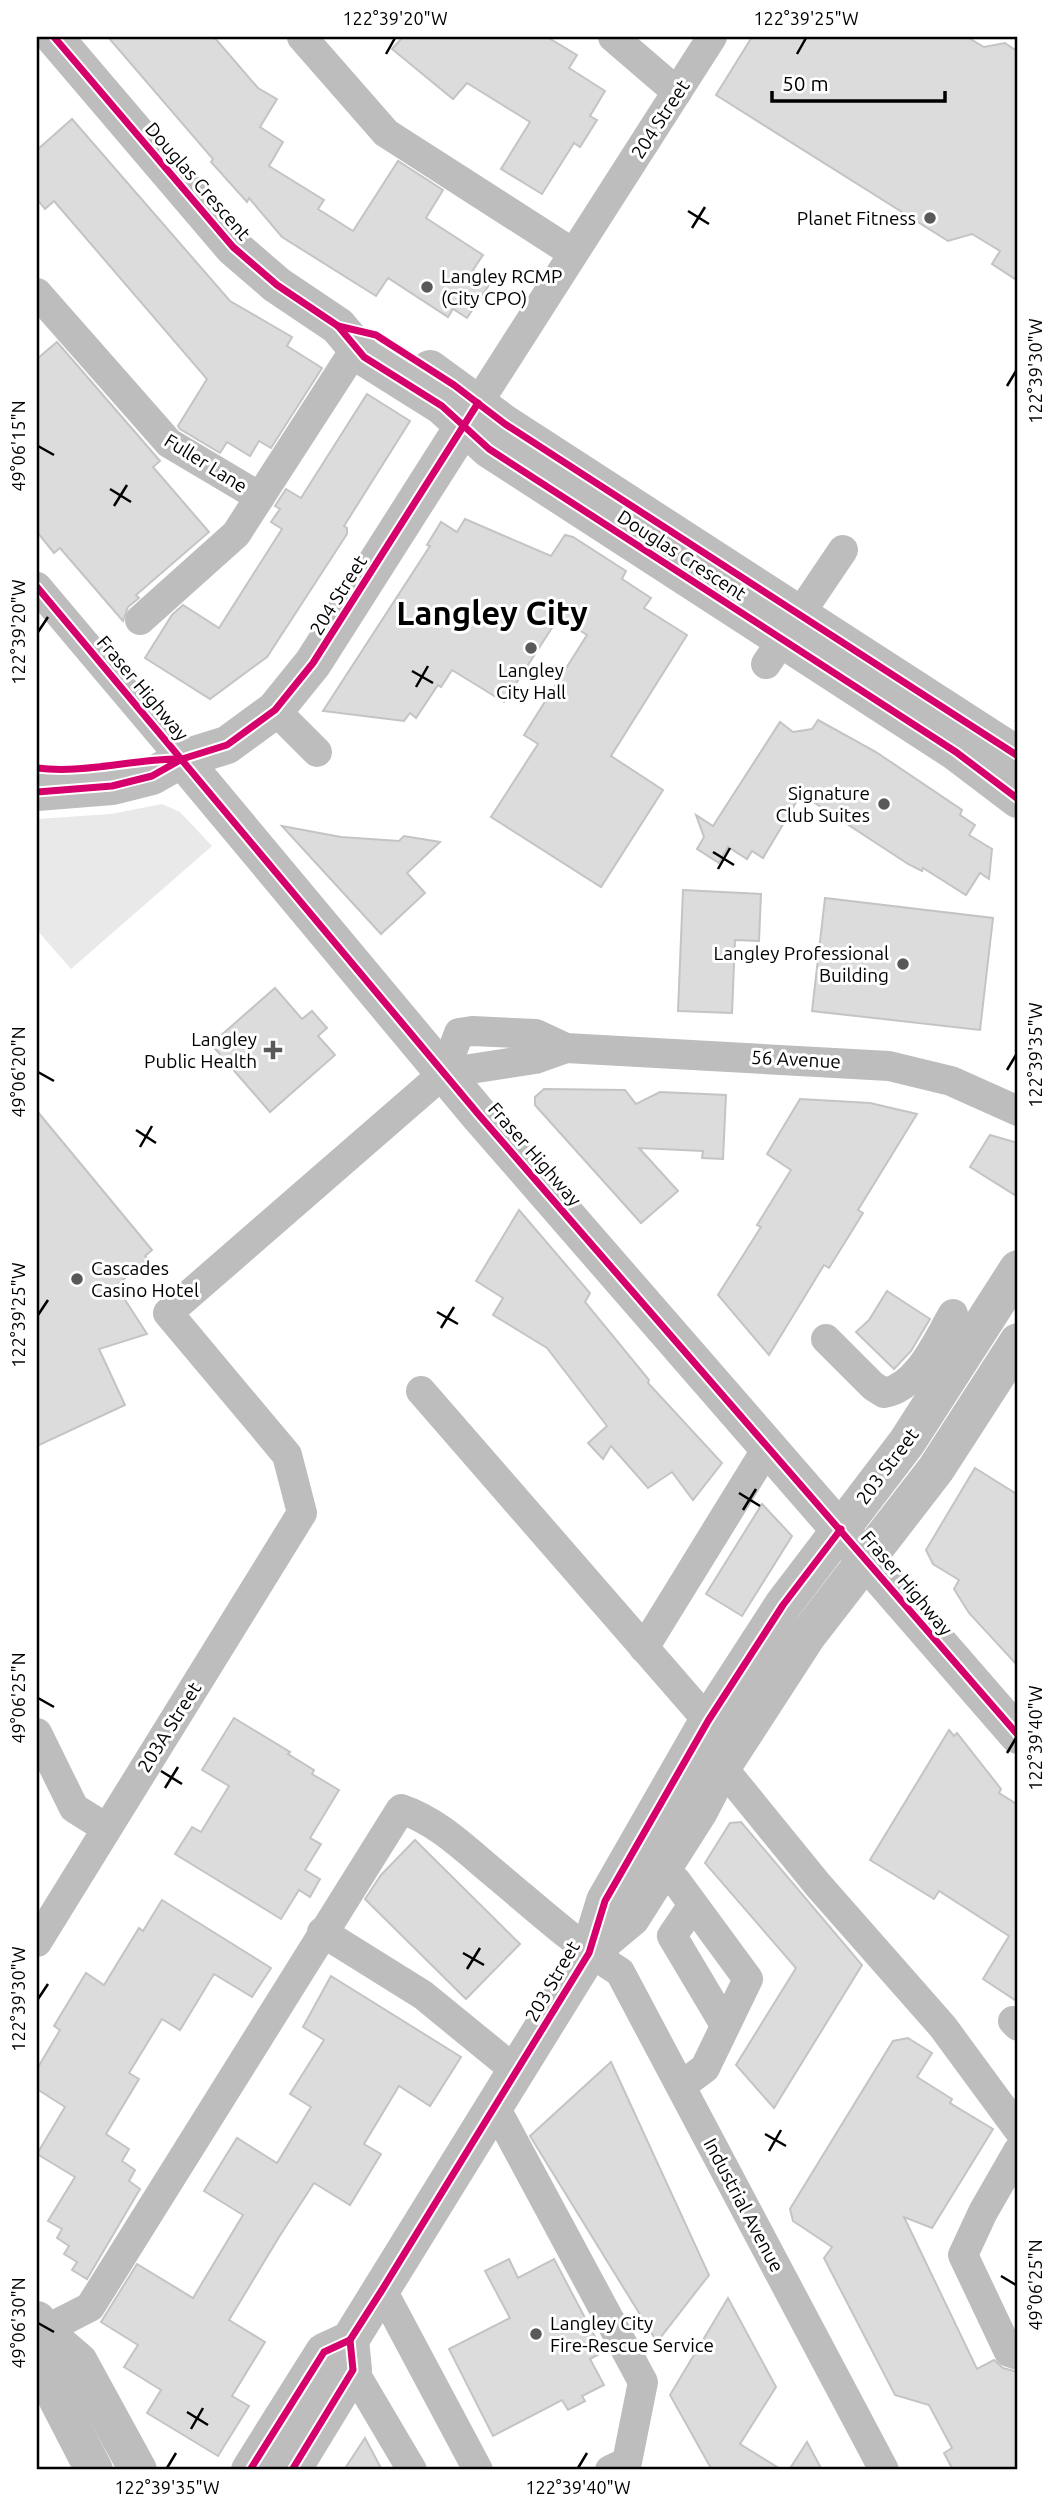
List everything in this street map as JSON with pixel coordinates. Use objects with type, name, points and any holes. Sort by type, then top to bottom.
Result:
[{"type":"main road","name":"Douglas Crescent","points":[[54,37],[233,247],[277,285],[347,337],[376,335],[470,415],[514,430],[784,639],[956,752],[1018,799]]},
{"type":"main road","name":"204 Street","points":[[182,759],[227,745],[275,710],[313,663],[470,415]]},
{"type":"main road","name":"Douglas Crescent","points":[[784,639],[1018,755]]},
{"type":"main road","points":[[37,768],[72,768],[142,759],[182,759]]},
{"type":"main road","points":[[37,792],[112,786],[152,776],[182,759]]},
{"type":"main road","name":"Fraser Highway","points":[[182,759],[444,1073],[1018,1735]]},
{"type":"main road","name":"203 Street","points":[[292,2470],[352,2355],[382,2290],[589,1952],[605,1902],[708,1721],[783,1605],[907,1442],[1018,1269]]},
{"type":"main road","name":"203 Street","points":[[589,1952],[631,1918],[722,1768],[807,1636],[936,1469],[1017,1346]]},
{"type":"main road","points":[[40,2325],[47,2379],[94,2470]]},
{"type":"main road","points":[[40,2325],[79,2362],[138,2470]]},
{"type":"main road","name":"203 Street","points":[[250,2470],[324,2351],[352,2355]]},
{"type":"street","points":[[302,37],[386,133],[573,253]]},
{"type":"street","points":[[613,37],[677,92]]},
{"type":"street","name":"204 Street","points":[[470,415],[712,37]]},
{"type":"street","name":"Fuller Lane","points":[[37,293],[169,443],[260,497],[347,337]]},
{"type":"street","points":[[140,620],[236,534],[260,497]]},
{"type":"street","points":[[784,639],[842,550]]},
{"type":"street","name":"Fraser Highway","points":[[37,587],[182,759]]},
{"type":"street","points":[[275,710],[317,752]]},
{"type":"street","name":"56 Avenue","points":[[444,1073],[459,1033],[471,1031],[536,1034],[566,1048],[844,1061],[889,1066],[951,1080],[1018,1111]]},
{"type":"street","name":"203A Street","points":[[37,1942],[302,1513],[287,1455],[168,1313],[444,1073]]},
{"type":"street","points":[[826,1339],[873,1386],[884,1393],[894,1391],[923,1365],[953,1314]]},
{"type":"street","points":[[421,1391],[708,1721]]},
{"type":"street","points":[[644,1648],[769,1445]]},
{"type":"street","points":[[37,1733],[74,1808],[106,1828]]},
{"type":"street","points":[[722,1768],[818,1885],[943,2027],[1018,2129]]},
{"type":"street","name":"Industrial Avenue","points":[[322,1932],[401,1809],[420,1816],[459,1843],[589,1952],[621,1972],[884,2470]]},
{"type":"street","points":[[662,1870],[676,1881],[748,1979],[705,2068],[681,2086]]},
{"type":"street","points":[[693,1905],[672,1936],[725,2025]]},
{"type":"street","points":[[40,2325],[90,2307],[322,1932],[423,1995],[516,2071]]},
{"type":"street","points":[[495,2106],[643,2382],[627,2462],[610,2470]]},
{"type":"street","points":[[1018,2151],[983,2212],[963,2255],[1009,2352],[1018,2355]]},
{"type":"street","points":[[382,2290],[478,2470]]},
{"type":"street","points":[[352,2355],[412,2470]]},
{"type":"shaded area","points":[[162,804],[180,812],[212,846],[71,969],[37,930],[37,819],[111,814]]},
{"type":"building","points":[[108,37],[214,37],[258,88],[277,99],[260,127],[283,142],[269,166],[324,200],[318,209],[353,231],[398,161],[443,190],[426,218],[483,255],[473,270],[491,282],[467,318],[453,309],[448,317],[388,278],[376,296],[282,237],[249,198],[247,202],[211,162],[213,159]]},
{"type":"building","points":[[403,37],[547,37],[577,55],[569,68],[605,91],[590,116],[597,120],[580,147],[574,143],[542,194],[501,169],[530,122],[467,83],[453,99],[392,49]]},
{"type":"building","points":[[752,37],[967,37],[984,47],[1005,43],[1018,52],[1018,281],[992,264],[1000,251],[972,234],[948,241],[716,95]]},
{"type":"building","points":[[72,119],[230,301],[292,337],[287,346],[322,368],[271,448],[259,441],[250,456],[227,442],[220,453],[180,429],[178,426],[207,379],[54,201],[45,209],[37,199],[37,150]]},
{"type":"building","points":[[57,342],[160,461],[153,467],[209,532],[136,595],[139,598],[128,607],[123,621],[60,548],[54,553],[37,532],[37,359]]},
{"type":"building","points":[[367,394],[410,421],[344,526],[347,528],[347,534],[267,657],[210,699],[145,658],[172,615],[183,605],[219,628],[282,529],[271,522],[280,509],[275,506],[286,489],[301,498]]},
{"type":"building","points":[[465,519],[551,556],[565,535],[573,537],[626,571],[622,579],[651,598],[644,608],[687,635],[611,756],[663,790],[601,887],[491,817],[538,744],[524,735],[587,635],[559,617],[504,702],[452,670],[441,687],[438,685],[416,718],[410,713],[404,721],[323,711],[430,546],[427,545],[441,522],[457,532]]},
{"type":"building","name":"Signature Club Suites","points":[[818,720],[876,752],[962,810],[960,815],[975,825],[969,835],[992,849],[989,879],[980,873],[966,895],[923,868],[922,871],[908,864],[801,794],[763,858],[752,851],[747,859],[728,847],[719,863],[697,849],[704,837],[696,815],[713,826],[780,722],[793,732],[812,729]]},
{"type":"building","points":[[282,826],[341,837],[399,841],[404,836],[440,842],[407,873],[425,893],[381,934]]},
{"type":"building","points":[[683,890],[761,894],[759,941],[735,940],[732,1013],[678,1011]]},
{"type":"building","name":"Langley Professional Building","points":[[825,898],[993,918],[980,1030],[812,1011]]},
{"type":"building","name":"Langley Public Health","points":[[275,988],[302,1019],[312,1011],[327,1028],[318,1036],[335,1055],[270,1112],[211,1044]]},
{"type":"building","points":[[544,1089],[625,1090],[636,1104],[660,1092],[726,1095],[723,1159],[702,1158],[703,1151],[639,1148],[678,1191],[641,1223],[535,1105],[535,1097]]},
{"type":"building","points":[[800,1099],[870,1103],[917,1114],[858,1210],[863,1213],[829,1268],[824,1265],[769,1355],[718,1295],[761,1227],[757,1225],[791,1170],[767,1154]]},
{"type":"building","name":"Cascades Casino Hotel","points":[[37,1111],[152,1250],[145,1256],[148,1259],[119,1283],[122,1287],[118,1289],[147,1334],[99,1349],[125,1405],[37,1446]]},
{"type":"building","points":[[990,1135],[1018,1143],[1018,1197],[970,1167]]},
{"type":"building","points":[[519,1210],[590,1293],[585,1302],[649,1380],[648,1383],[722,1463],[693,1500],[672,1472],[648,1488],[611,1446],[603,1459],[588,1443],[607,1426],[547,1348],[493,1315],[503,1298],[476,1281]]},
{"type":"building","points":[[887,1291],[930,1319],[911,1351],[894,1369],[856,1332],[869,1320]]},
{"type":"building","points":[[975,1468],[1018,1495],[1018,1666],[969,1613],[954,1589],[959,1580],[933,1564],[926,1550]]},
{"type":"building","points":[[762,1504],[792,1536],[742,1616],[706,1594]]},
{"type":"building","points":[[234,1718],[290,1752],[288,1754],[314,1770],[312,1774],[339,1790],[310,1838],[321,1844],[305,1870],[320,1879],[310,1897],[299,1890],[281,1919],[175,1854],[192,1827],[201,1832],[229,1786],[202,1770]]},
{"type":"building","points":[[949,1730],[954,1736],[957,1733],[1001,1789],[999,1793],[1018,1805],[1018,2002],[983,1979],[1009,1936],[939,1891],[934,1899],[870,1860]]},
{"type":"building","points":[[741,1822],[862,1965],[774,2108],[736,2065],[796,1968],[705,1863],[730,1823]]},
{"type":"building","points":[[415,1840],[520,1944],[466,1999],[365,1899],[381,1875]]},
{"type":"building","points":[[162,1900],[271,1968],[252,1997],[214,1974],[180,2030],[162,2019],[129,2073],[139,2079],[106,2134],[129,2149],[122,2161],[135,2170],[129,2181],[140,2189],[87,2279],[72,2270],[77,2262],[64,2254],[69,2246],[57,2238],[62,2229],[48,2221],[75,2177],[37,2154],[65,2107],[37,2089],[37,2069],[60,2030],[54,2026],[86,1973],[104,1985],[139,1928],[143,1931]]},
{"type":"building","points":[[331,1976],[461,2057],[430,2106],[399,2086],[364,2144],[381,2154],[350,2205],[314,2183],[279,2237],[229,2320],[265,2342],[232,2396],[249,2406],[218,2456],[147,2413],[161,2390],[124,2367],[138,2345],[101,2322],[137,2264],[193,2298],[243,2215],[204,2191],[237,2138],[277,2163],[311,2107],[290,2094],[324,2040],[303,2027]]},
{"type":"building","points":[[908,2038],[932,2053],[917,2077],[952,2099],[950,2103],[993,2129],[932,2228],[904,2217],[977,2369],[994,2360],[1003,2368],[1018,2372],[1018,2470],[953,2470],[944,2453],[952,2448],[929,2405],[895,2395],[824,2258],[832,2247],[793,2221],[790,2209],[893,2041]]},
{"type":"building","points":[[611,2062],[709,2275],[657,2342],[530,2136]]},
{"type":"building","name":"Langley City Fire-Rescue Service","points":[[509,2259],[518,2278],[554,2259],[603,2352],[590,2359],[604,2385],[582,2396],[585,2401],[568,2410],[562,2400],[493,2436],[449,2349],[510,2318],[485,2271]]},
{"type":"building","points":[[728,2298],[776,2387],[740,2444],[782,2470],[712,2470],[670,2395]]},
{"type":"building","points":[[365,2438],[382,2470],[344,2470]]},
{"type":"building","points":[[807,2442],[822,2470],[789,2470]]},
{"type":"cycle path","points":[[54,37],[233,247],[277,285],[338,326],[364,357],[442,406],[489,449],[956,752],[1018,799]]},
{"type":"cycle path","points":[[338,326],[376,335],[454,385],[505,424],[1018,756]]},
{"type":"cycle path","points":[[37,792],[112,786],[152,776],[182,759],[227,745],[275,710],[313,663],[478,403]]},
{"type":"cycle path","points":[[37,587],[479,1115],[1018,1735]]},
{"type":"cycle path","points":[[37,768],[90,768],[179,759]]},
{"type":"cycle path","points":[[250,2470],[324,2352],[350,2340],[382,2290],[589,1953],[605,1901],[708,1721],[783,1605],[841,1529]]},
{"type":"cycle path","points":[[292,2470],[353,2370],[350,2340]]},
{"type":"place","name":"Planet Fitness","points":[[930,218]]},
{"type":"place","name":"Langley RCMP (City CPO)","points":[[427,287]]},
{"type":"place","name":"Langley City Hall","points":[[531,648]]},
{"type":"place","name":"Signature Club Suites","points":[[884,804]]},
{"type":"place","name":"Langley Professional Building","points":[[903,964]]},
{"type":"place","name":"Langley Public Health","points":[[273,1050]]},
{"type":"place","name":"Cascades Casino Hotel","points":[[77,1279]]},
{"type":"place","name":"Langley City Fire-Rescue Service","points":[[536,2334]]},
{"type":"district","name":"Langley City","points":[[492,612]]}]
